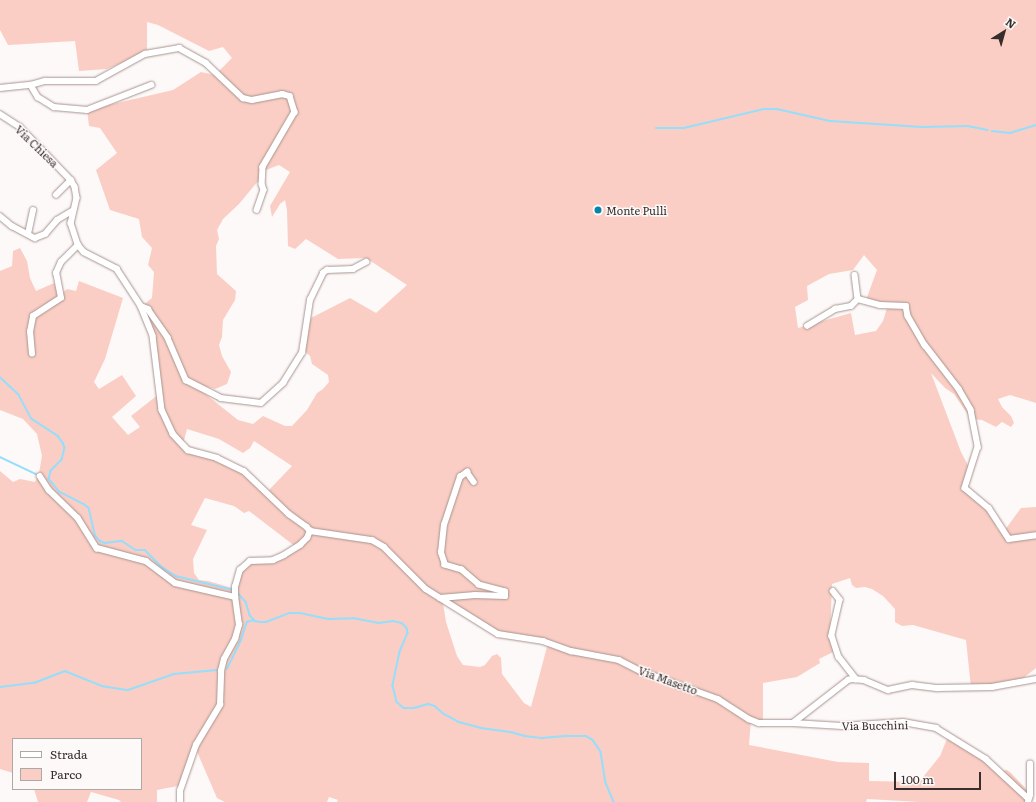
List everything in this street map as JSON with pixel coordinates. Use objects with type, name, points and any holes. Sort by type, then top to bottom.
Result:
[{"type":"street","points":[[0,88],[31,85],[45,81],[96,81],[145,54],[179,48],[206,63],[243,98],[252,100],[282,94],[290,96],[295,112],[263,167],[262,184],[264,190],[257,210]]},
{"type":"street","points":[[31,85],[38,97],[54,107],[87,110],[151,84]]},
{"type":"street","name":"Via Chiesa","points":[[0,114],[20,127],[71,180],[75,187],[77,198],[72,211],[71,223],[78,246]]},
{"type":"street","points":[[56,195],[71,180]]},
{"type":"street","points":[[28,234],[33,211]]},
{"type":"street","points":[[0,216],[12,226],[35,238],[45,234],[57,220],[72,211]]},
{"type":"street","points":[[32,354],[30,332],[33,316],[61,298],[56,273],[61,262],[78,246],[84,252],[117,269],[141,306],[153,336],[162,410],[173,434],[188,450],[217,458],[244,471],[288,514],[307,527],[310,531],[307,538],[300,545],[284,555],[273,560],[254,560],[244,564],[240,570],[235,586],[239,625],[235,639],[224,659],[221,671],[220,705],[196,745],[180,791],[180,802]]},
{"type":"street","points":[[141,306],[148,309],[168,338],[186,380],[221,398],[260,403],[283,383],[302,353],[310,300],[323,272],[327,270],[353,269],[366,262]]},
{"type":"street","points":[[855,275],[858,299]]},
{"type":"street","points":[[807,326],[835,309],[851,306],[858,299]]},
{"type":"street","points":[[858,299],[880,305],[906,306],[908,316],[925,345],[959,389],[970,410],[978,447],[965,488],[989,508],[1010,539],[1036,535]]},
{"type":"street","points":[[440,598],[475,595],[505,596],[504,592],[479,585],[462,570],[445,565],[440,553],[444,525],[460,477],[466,472],[474,482]]},
{"type":"street","points":[[40,476],[49,490],[78,518],[97,548],[146,561],[175,583],[235,596]]},
{"type":"street","name":"Via Masetto","points":[[310,531],[372,540],[384,547],[426,589],[498,634],[543,641],[571,651],[619,660],[641,671],[718,699],[749,719],[759,723],[793,723]]},
{"type":"street","points":[[833,591],[840,600],[832,636],[839,657],[856,679]]},
{"type":"street","points":[[793,723],[848,680],[864,680],[888,690],[912,685],[938,688],[992,687],[1036,679]]},
{"type":"street","name":"Via Bucchini","points":[[793,723],[842,726],[903,722],[936,728],[986,759],[1031,798]]},
{"type":"street","name":"Via Bucchini","points":[[1030,764],[1031,798]]},
{"type":"green space","points":[[0,0],[1036,0],[1036,403],[1010,395],[998,399],[1002,407],[1011,416],[1014,423],[1011,427],[1002,422],[996,427],[982,420],[971,419],[954,394],[945,388],[931,373],[961,452],[972,473],[966,489],[994,510],[998,522],[996,527],[1002,534],[1021,508],[1036,507],[1036,668],[1017,683],[971,688],[966,640],[913,625],[902,626],[895,622],[895,609],[883,596],[872,589],[865,587],[856,588],[852,585],[850,578],[832,584],[830,635],[835,651],[819,659],[820,663],[797,677],[763,683],[763,721],[751,719],[749,745],[838,762],[869,763],[869,781],[919,782],[940,756],[949,734],[1002,771],[1007,770],[1011,773],[1028,791],[1030,802],[920,802],[867,799],[866,802],[337,802],[338,800],[329,797],[327,802],[225,802],[217,798],[195,747],[183,785],[157,790],[157,802],[121,802],[119,800],[91,792],[87,802],[38,802],[34,790],[142,790],[142,738],[12,738],[12,773],[0,769],[0,471],[13,482],[20,479],[35,482],[39,473],[42,456],[37,434],[23,419],[0,410],[0,271],[12,266],[13,251],[20,248],[27,261],[30,278],[36,291],[54,283],[59,296],[67,289],[76,291],[79,281],[123,298],[105,359],[94,382],[99,389],[122,375],[136,396],[112,417],[128,435],[140,427],[131,416],[159,394],[151,322],[142,306],[152,298],[154,272],[148,265],[152,248],[142,237],[139,219],[110,210],[96,170],[117,153],[100,128],[89,126],[87,110],[173,90],[201,72],[215,75],[232,58],[223,47],[209,51],[158,25],[147,22],[147,52],[107,69],[79,71],[75,41],[8,45],[0,30]],"holes":[[[279,165],[290,172],[270,206],[272,217],[280,204],[285,200],[287,210],[288,246],[295,249],[306,239],[338,259],[366,258],[407,285],[376,313],[350,298],[311,318],[301,348],[310,356],[312,364],[328,375],[329,382],[317,393],[307,410],[292,426],[285,426],[263,416],[253,424],[238,420],[199,389],[204,386],[215,389],[227,384],[231,372],[222,356],[219,345],[222,337],[223,320],[235,300],[236,291],[217,274],[216,246],[219,239],[217,230],[223,219],[239,204],[259,180],[261,172]],[[864,255],[877,270],[866,300],[888,305],[883,321],[876,331],[855,335],[851,313],[798,328],[795,307],[808,300],[807,286],[829,274],[853,270]],[[187,429],[219,439],[243,453],[250,448],[254,441],[292,466],[268,491],[222,458],[195,452],[183,444]],[[205,498],[234,506],[244,513],[249,511],[296,547],[270,560],[252,559],[237,577],[236,589],[199,580],[194,573],[193,559],[207,530],[191,525]],[[443,603],[498,633],[548,643],[531,707],[524,703],[502,674],[501,658],[497,654],[492,656],[485,665],[480,667],[463,665],[457,656],[446,622]]]},
{"type":"waterway","points":[[656,128],[684,128],[764,109],[777,109],[830,121],[922,127],[968,126],[988,130]]},
{"type":"waterway","points":[[992,131],[1010,133],[1036,125]]},
{"type":"waterway","points":[[0,377],[19,395],[32,419],[58,436],[63,443],[65,448],[62,460],[51,471],[49,479],[60,492],[89,508],[95,535],[100,541],[105,543],[122,541],[136,550],[145,550],[162,567],[176,576],[234,590]]},
{"type":"waterway","points":[[0,457],[38,475]]},
{"type":"waterway","points":[[237,592],[246,602],[250,615],[255,621],[260,622],[266,622],[289,613],[300,613],[329,619],[353,618],[379,623],[393,621],[402,623],[407,628],[408,633],[400,652],[393,686],[397,702],[404,708],[414,708],[428,704],[435,706],[444,714],[459,722],[481,728],[511,732],[525,736],[542,738],[586,736],[593,740],[601,752],[606,783],[614,802]]},
{"type":"waterway","points":[[227,669],[241,640],[247,622],[254,620]]},
{"type":"waterway","points":[[0,687],[34,683],[65,671],[102,686],[128,690],[174,674],[217,670]]},
{"type":"place","name":"Monte Pulli","points":[[598,210]]}]
